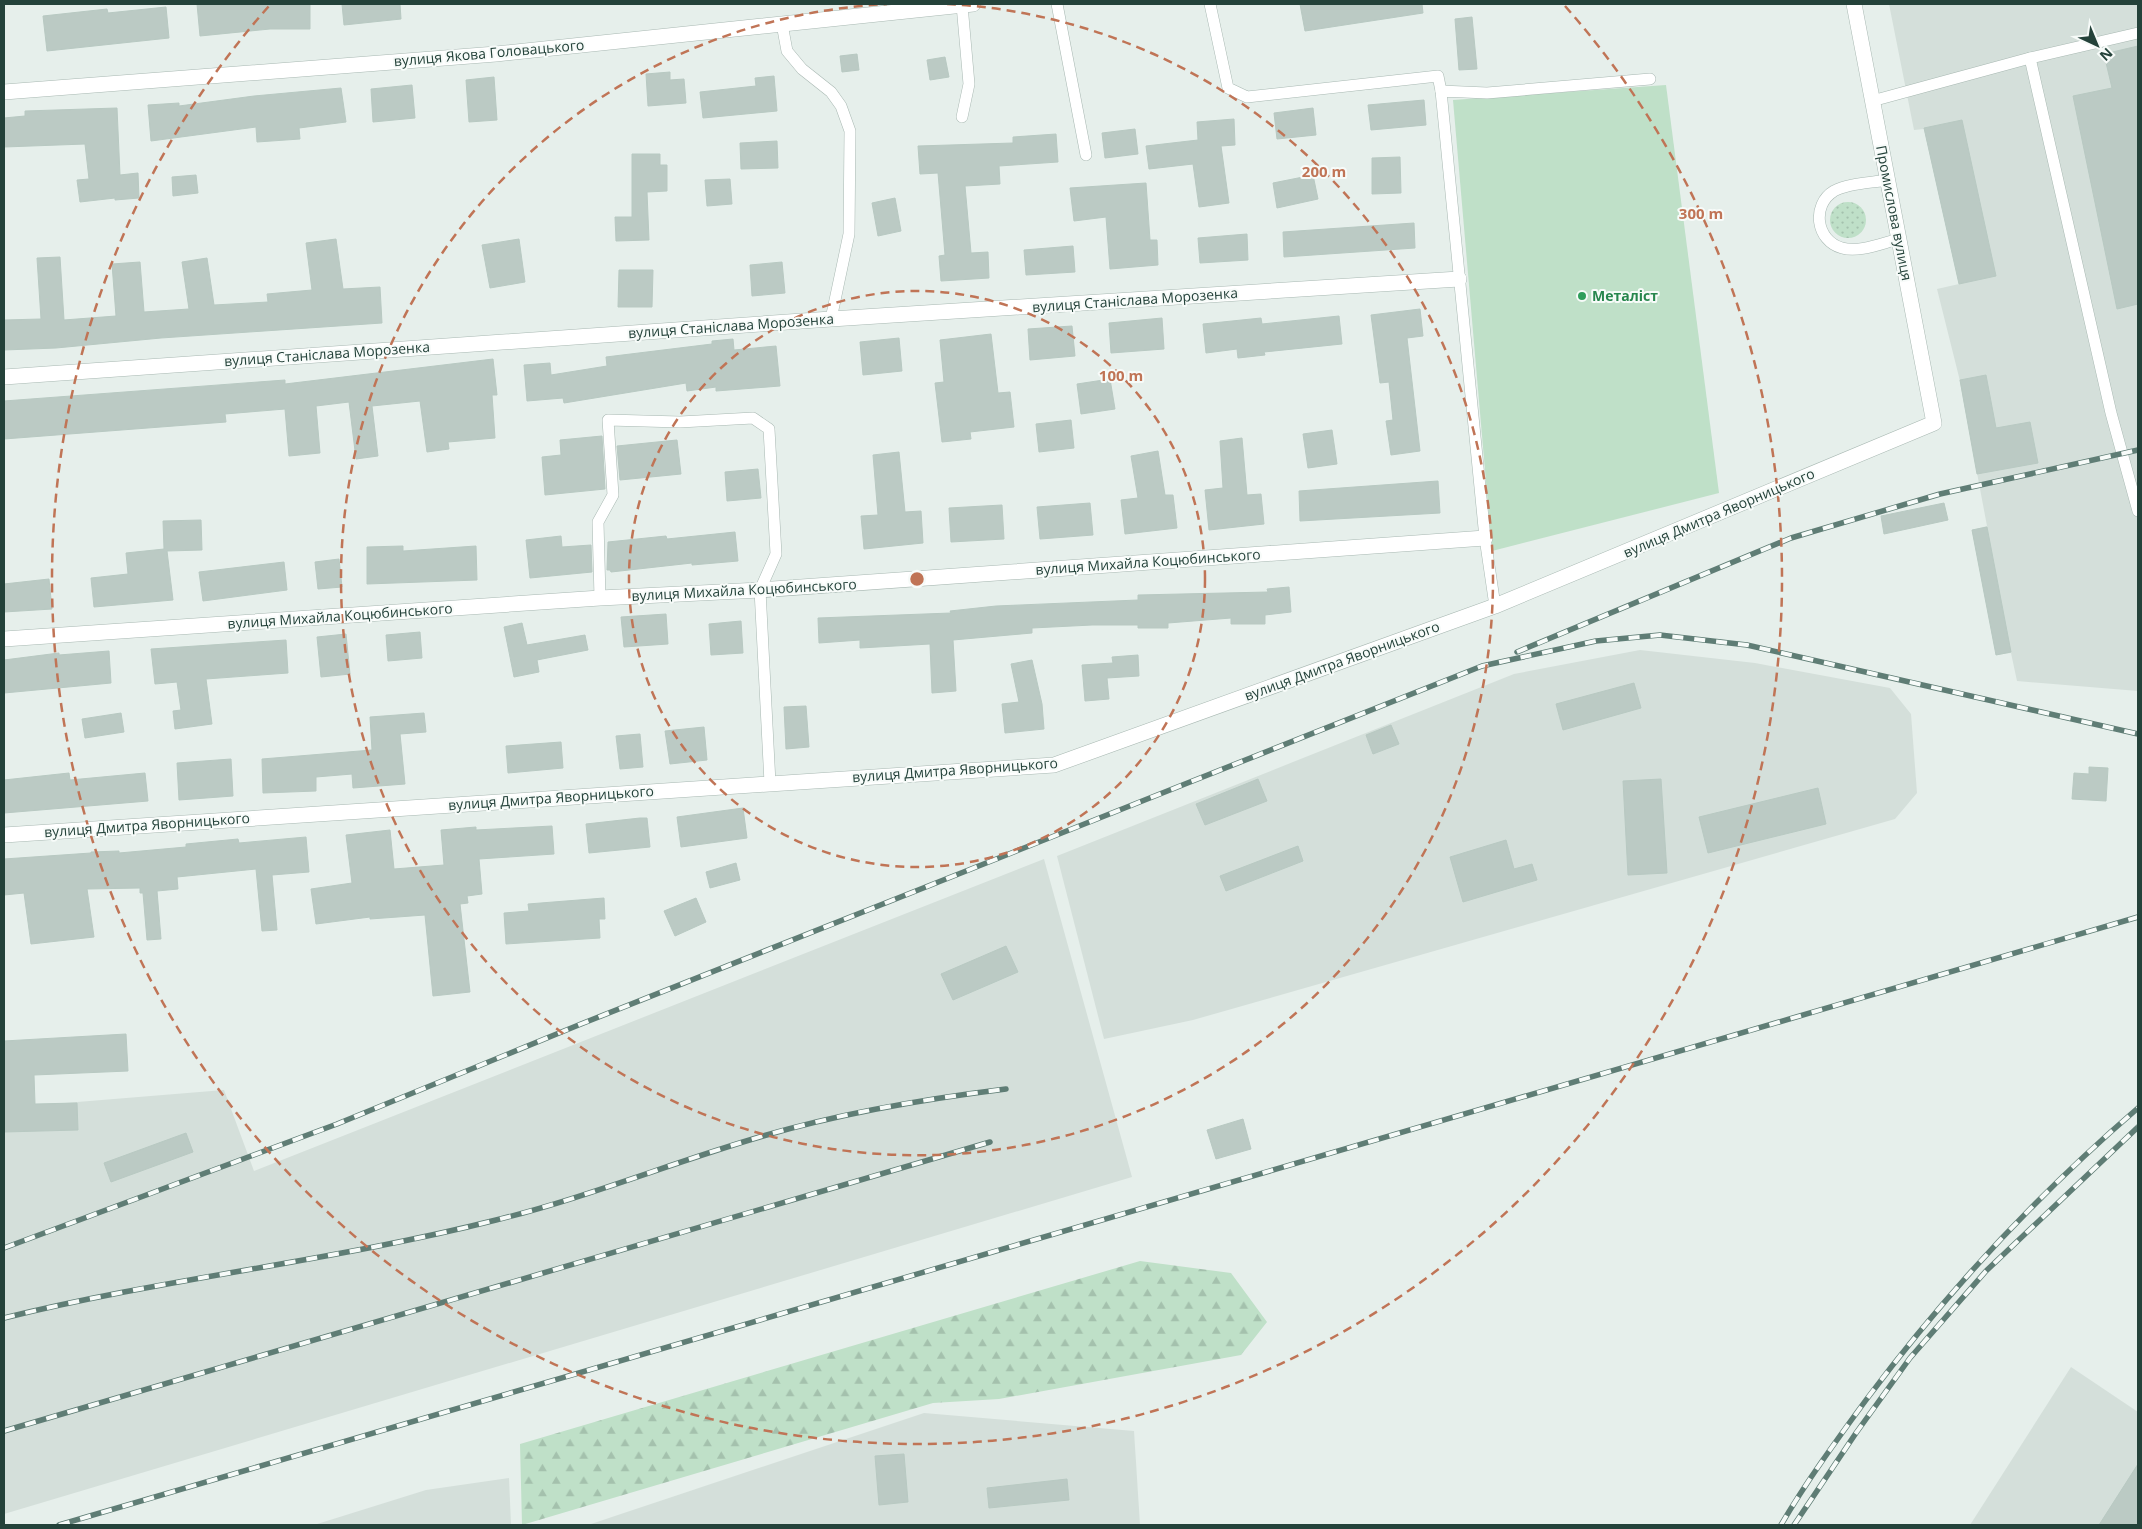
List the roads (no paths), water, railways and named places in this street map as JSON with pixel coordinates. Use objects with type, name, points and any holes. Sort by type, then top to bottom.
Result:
[{"type":"street","name":"вулиця Якова Головацького","points":[[4,92],[496,54],[967,4]]},
{"type":"street","name":"Промислова вулиця","points":[[1854,4],[1934,423]]},
{"type":"street","name":"вулиця Станіслава Морозенка","points":[[4,377],[830,319],[1459,279]]},
{"type":"street","name":"вулиця Дмитра Яворницького","points":[[4,835],[1054,765],[1495,606],[1934,423]]},
{"type":"street","name":"вулиця Михайла Коцюбинського","points":[[4,639],[600,598],[760,590],[1485,538]]},
{"type":"lane","points":[[962,116],[969,84],[967,4]]},
{"type":"lane","points":[[1057,4],[1086,155]]},
{"type":"lane","points":[[1210,4],[1228,88],[1248,97],[1438,76],[1485,538],[1495,606]]},
{"type":"lane","points":[[782,24],[787,51],[802,70],[831,92],[842,106],[850,131],[849,234],[830,319]]},
{"type":"lane","points":[[1872,101],[2030,58],[2138,33]]},
{"type":"lane","points":[[2030,58],[2111,413],[2138,511]]},
{"type":"lane","points":[[1440,91],[1487,93],[1650,80]]},
{"type":"lane","points":[[1887,180],[1834,191],[1820,207],[1820,229],[1826,238],[1843,249],[1853,249],[1899,239]]},
{"type":"lane","points":[[600,598],[598,522],[613,495],[608,420],[680,422],[753,418],[769,429],[776,554],[760,590],[770,783]]},
{"type":"railway","points":[[1517,652],[1791,538],[1940,494],[2138,450]]},
{"type":"railway","points":[[4,1248],[337,1124],[581,1024],[1482,666],[1596,641],[1660,635],[1747,645],[2138,734]]},
{"type":"railway","points":[[59,1525],[2138,917]]},
{"type":"railway","points":[[4,1318],[126,1292],[374,1247],[435,1234],[530,1211],[729,1146],[823,1120],[945,1097],[1006,1089]]},
{"type":"railway","points":[[1781,1525],[1811,1477],[1866,1400],[1928,1321],[1994,1246],[2029,1210],[2064,1175],[2138,1108]]},
{"type":"railway","points":[[1794,1525],[1856,1433],[1910,1358],[1986,1271],[2138,1127]]},
{"type":"railway","points":[[4,1431],[990,1142]]},
{"type":"place","name":"Металіст","points":[[1582,296]]}]
